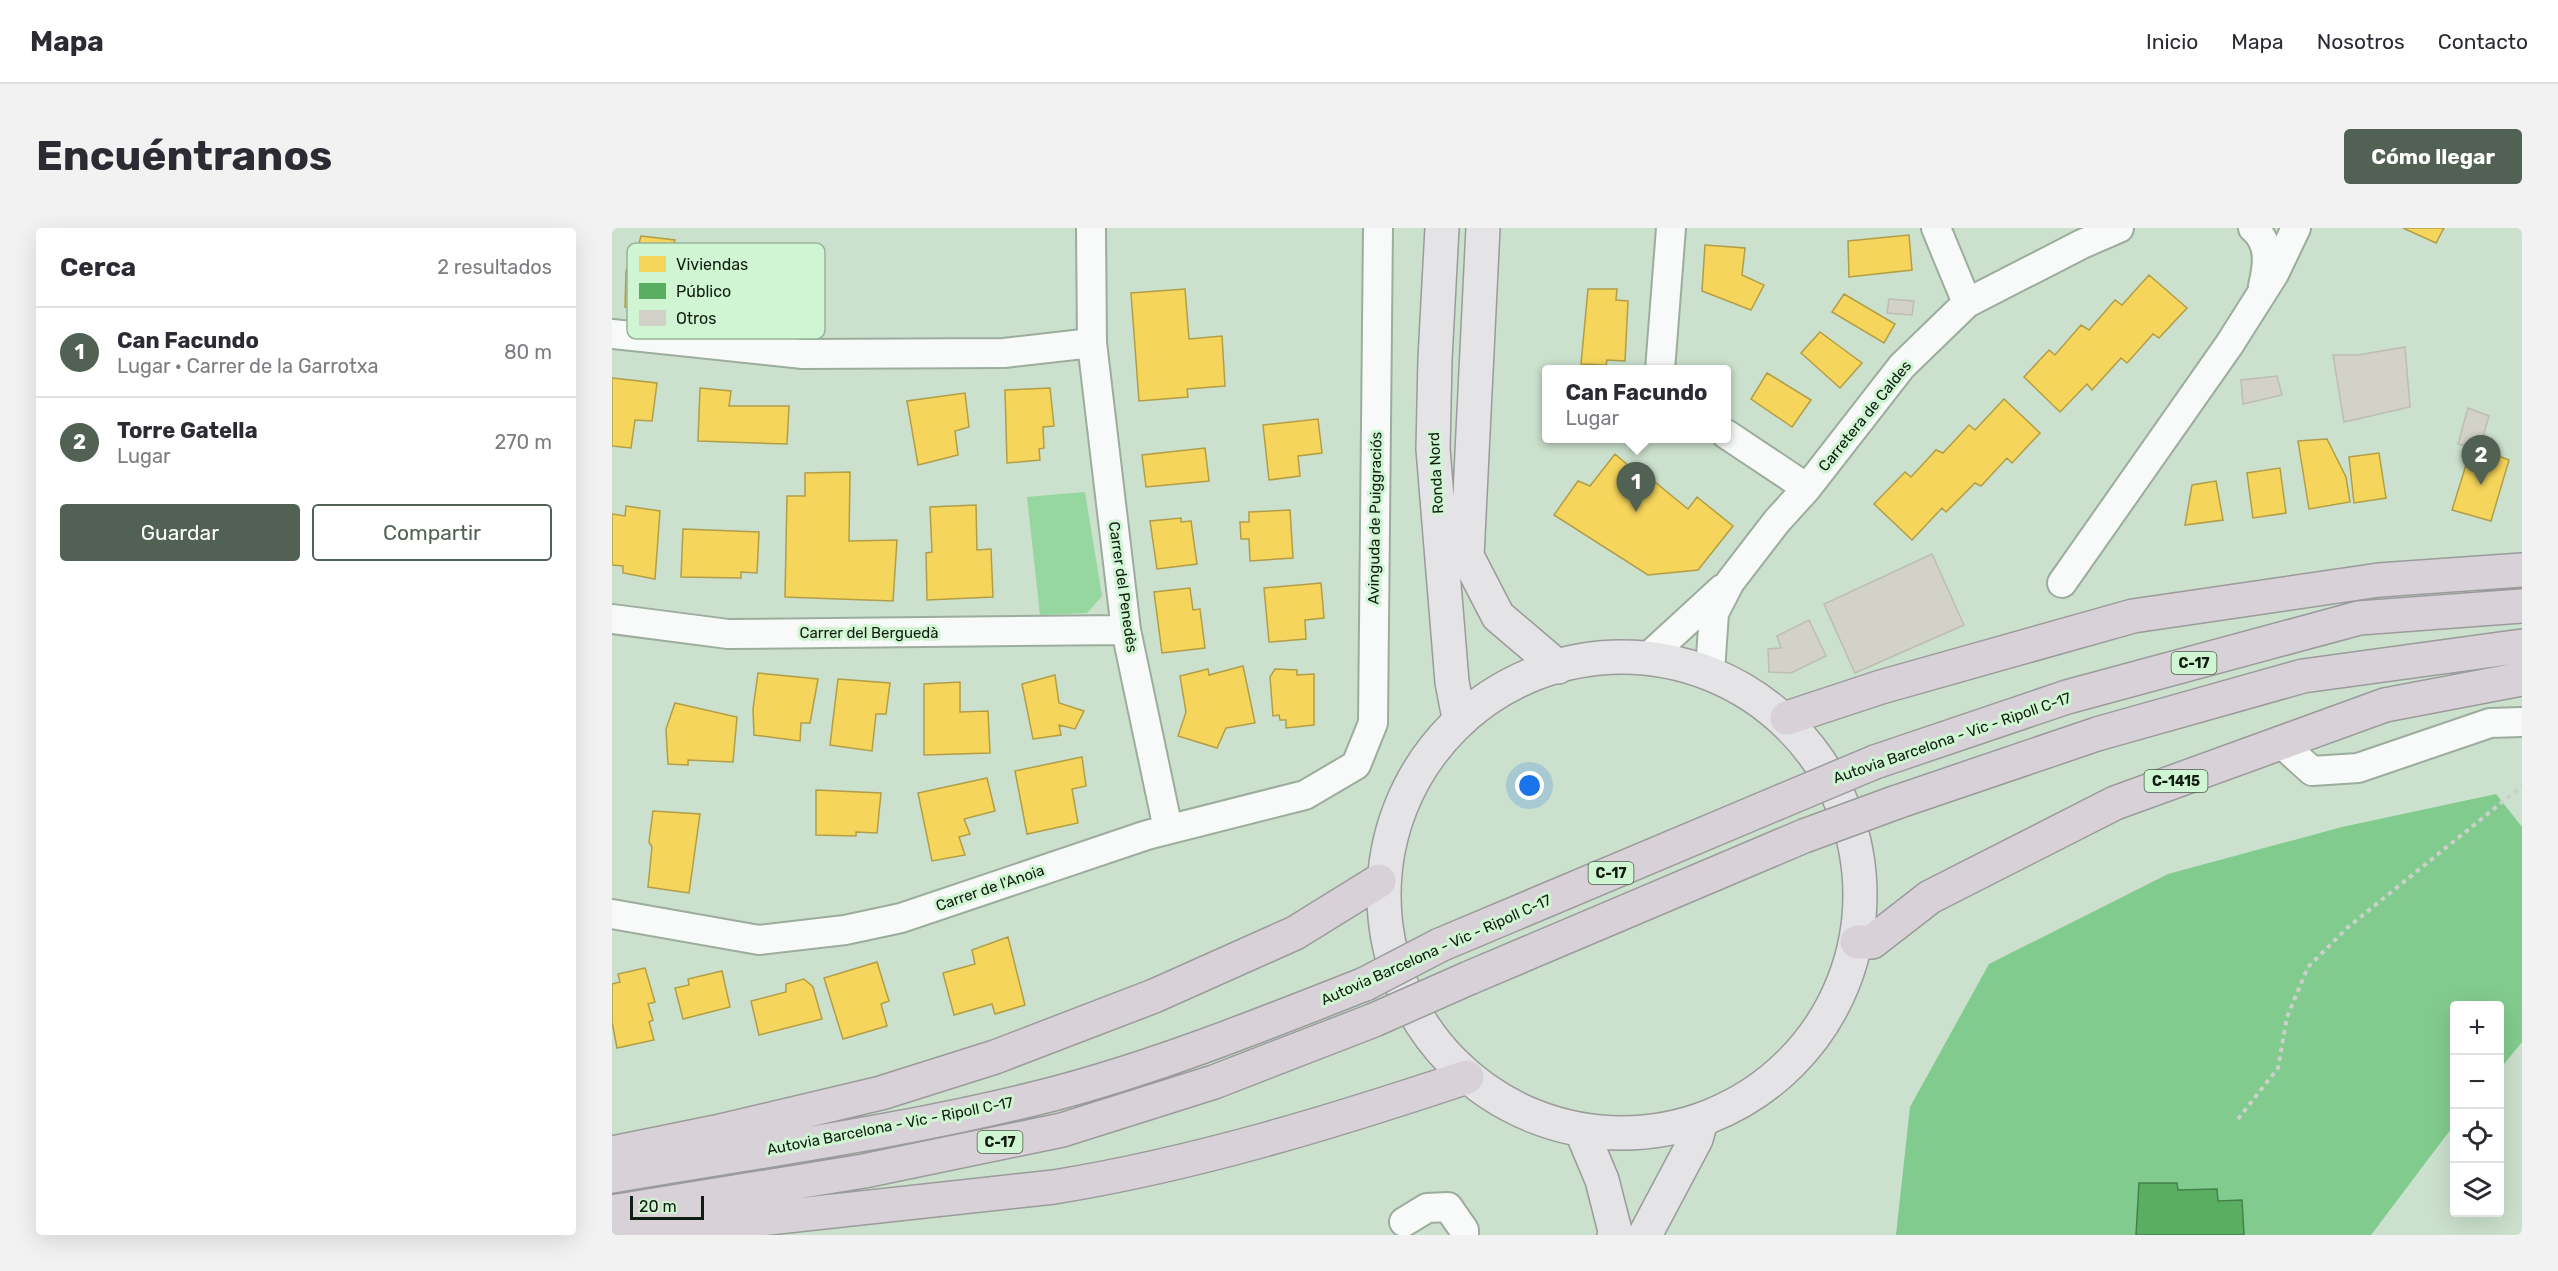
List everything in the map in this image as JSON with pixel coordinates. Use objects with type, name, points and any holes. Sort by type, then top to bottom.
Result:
[{"type":"highway","points":[[1787,718],[1914,677],[2133,616],[2379,580],[2522,570]]},
{"type":"highway","name":"Autovia Barcelona - Vic - Ripoll C-17","points":[[612,1176],[948,1118],[1054,1093],[1205,1047],[1365,984],[1440,945],[1875,762],[2067,697],[2359,618],[2522,606]]},
{"type":"highway","name":"C-17","points":[[612,1212],[864,1171],[1062,1130],[1214,1082],[1374,1020],[1804,836],[2097,734],[2303,676],[2522,646]]},
{"type":"highway","name":"C-1415","points":[[1857,942],[1872,942],[1930,897],[2115,803],[2385,705],[2522,679]]},
{"type":"highway","points":[[612,1153],[716,1132],[881,1093],[994,1057],[1154,996],[1295,933],[1378,881]]},
{"type":"highway","points":[[613,1235],[1054,1187],[1099,1180],[1203,1157],[1467,1077]]},
{"type":"main road","name":"Ronda Nord","points":[[1442,228],[1433,449],[1452,682],[1460,718]]},
{"type":"main road","name":"Ronda Nord","points":[[1483,228],[1467,556],[1498,616],[1558,667]]},
{"type":"main road","points":[[1647,658],[1710,671],[1787,718],[1832,768],[1847,799],[1856,842],[1860,890],[1857,942],[1838,986],[1810,1027],[1769,1073],[1700,1125],[1627,1136],[1584,1137],[1533,1120],[1509,1108],[1467,1077],[1436,1042],[1401,988],[1382,917],[1378,881],[1411,790],[1460,718],[1514,682],[1558,667],[1647,658]]},
{"type":"main road","points":[[1645,1235],[1696,1139],[1700,1125]]},
{"type":"main road","points":[[1584,1137],[1602,1180],[1615,1231],[1614,1235]]},
{"type":"street","name":"Carrer del Penedès","points":[[1091,228],[1092,343],[1126,630],[1168,829]]},
{"type":"street","name":"Avinguda de Puiggraciós","points":[[1356,765],[1373,723],[1378,228]]},
{"type":"street","points":[[1660,365],[1671,228]]},
{"type":"street","points":[[1936,228],[1967,303]]},
{"type":"street","name":"Carretera de Caldes","points":[[1730,582],[1902,366],[1967,303],[2082,244],[2119,228]]},
{"type":"street","points":[[2253,228],[2261,235],[2269,264],[2260,297]]},
{"type":"street","points":[[2062,584],[2229,345],[2274,274],[2296,228]]},
{"type":"street","points":[[612,334],[627,336]]},
{"type":"street","points":[[660,339],[803,354],[1004,353],[1092,343]]},
{"type":"street","points":[[1731,437],[1807,488]]},
{"type":"street","points":[[1647,658],[1730,582]]},
{"type":"street","points":[[1710,671],[1714,613],[1730,582]]},
{"type":"street","name":"Carrer del Berguedà","points":[[612,619],[728,634],[1126,630]]},
{"type":"street","points":[[2281,743],[2312,771],[2358,768],[2490,723],[2522,722]]},
{"type":"street","name":"Carrer de l'Anoia","points":[[612,914],[759,940],[845,930],[901,918],[1168,829],[1305,795],[1356,765]]},
{"type":"street","points":[[1404,1222],[1426,1208],[1448,1207],[1464,1230],[1464,1235]]},
{"type":"path","points":[[2238,1119],[2278,1068],[2287,1017],[2308,967],[2347,928],[2522,786]]},
{"type":"green space","points":[[1085,492],[1102,596],[1087,613],[1040,615],[1027,497]]},
{"type":"green space","points":[[2496,794],[2522,827],[2522,1042],[2504,1064],[2504,1001],[2450,1001],[2450,1130],[2371,1235],[1896,1235],[1910,1107],[1989,964],[2168,874],[2342,827]]},
{"type":"building: Viviendas","points":[[2403,228],[2444,228],[2436,243]]},
{"type":"building: Viviendas","points":[[1909,235],[1912,270],[1849,277],[1848,241]]},
{"type":"building: Viviendas","points":[[641,236],[675,240],[674,243],[639,243]]},
{"type":"building: Viviendas","points":[[1705,245],[1745,248],[1742,275],[1764,285],[1751,310],[1702,291]]},
{"type":"building: Viviendas","points":[[627,268],[627,307],[625,307]]},
{"type":"building: Viviendas","points":[[2149,275],[2187,308],[2159,338],[2153,334],[2127,363],[2121,358],[2092,390],[2087,384],[2060,412],[2024,377],[2049,350],[2055,355],[2081,325],[2089,330],[2115,300],[2122,305]]},
{"type":"building: Viviendas","points":[[1185,289],[1189,339],[1222,336],[1225,386],[1187,389],[1188,397],[1139,401],[1131,293]]},
{"type":"building: Viviendas","points":[[1588,289],[1617,289],[1616,300],[1628,301],[1625,361],[1607,360],[1606,365],[1581,364]]},
{"type":"building: Viviendas","points":[[1844,294],[1895,324],[1884,343],[1832,312]]},
{"type":"building: Viviendas","points":[[1820,332],[1862,363],[1840,388],[1801,353]]},
{"type":"building: Viviendas","points":[[1767,373],[1811,400],[1792,427],[1751,399]]},
{"type":"building: Viviendas","points":[[612,378],[657,383],[652,421],[635,420],[631,448],[612,446]]},
{"type":"building: Viviendas","points":[[700,388],[731,391],[729,406],[789,406],[787,444],[698,441]]},
{"type":"building: Viviendas","points":[[1050,388],[1054,426],[1043,427],[1044,448],[1039,449],[1040,460],[1007,463],[1005,390]]},
{"type":"building: Viviendas","points":[[965,393],[969,427],[955,431],[958,455],[918,465],[907,401]]},
{"type":"building: Viviendas","points":[[2004,399],[2040,433],[2012,463],[2007,458],[1981,486],[1975,483],[1946,512],[1942,508],[1912,540],[1874,504],[1905,472],[1911,477],[1936,450],[1943,453],[1969,425],[1975,430]]},
{"type":"building: Viviendas","points":[[1318,419],[1322,453],[1298,456],[1300,476],[1269,480],[1263,425]]},
{"type":"building: Viviendas","points":[[2327,439],[2346,477],[2350,502],[2309,509],[2298,441]]},
{"type":"building: Viviendas","points":[[2472,446],[2509,460],[2491,521],[2452,510]]},
{"type":"building: Viviendas","points":[[1205,448],[1209,481],[1146,487],[1142,455]]},
{"type":"building: Viviendas","points":[[2379,453],[2386,498],[2354,503],[2349,457]]},
{"type":"building: Viviendas","points":[[1615,454],[1630,467],[1650,478],[1688,509],[1697,497],[1733,526],[1698,570],[1648,575],[1554,515],[1578,481],[1590,486]]},
{"type":"building: Viviendas","points":[[2280,468],[2286,513],[2253,518],[2247,473]]},
{"type":"building: Viviendas","points":[[850,472],[849,541],[897,540],[893,601],[785,597],[787,496],[805,496],[805,473]]},
{"type":"building: Viviendas","points":[[2216,481],[2223,520],[2185,525],[2192,485]]},
{"type":"building: Viviendas","points":[[976,505],[977,550],[991,549],[993,597],[927,600],[926,553],[932,552],[930,507]]},
{"type":"building: Viviendas","points":[[626,506],[660,511],[655,579],[623,573],[623,566],[612,565],[612,514],[625,516]]},
{"type":"building: Viviendas","points":[[1290,510],[1293,558],[1250,561],[1249,539],[1241,539],[1240,522],[1249,522],[1249,512]]},
{"type":"building: Viviendas","points":[[1181,518],[1181,522],[1191,521],[1197,564],[1157,569],[1150,521]]},
{"type":"building: Viviendas","points":[[683,529],[759,532],[757,573],[741,572],[741,578],[681,577]]},
{"type":"building: Viviendas","points":[[1321,583],[1324,618],[1305,620],[1306,639],[1269,642],[1264,588]]},
{"type":"building: Viviendas","points":[[1190,588],[1193,610],[1200,609],[1205,648],[1162,653],[1154,592]]},
{"type":"building: Viviendas","points":[[1243,666],[1255,723],[1226,728],[1217,748],[1178,736],[1186,712],[1180,676],[1208,669],[1209,675]]},
{"type":"building: Viviendas","points":[[1275,669],[1297,670],[1297,675],[1314,674],[1314,725],[1286,728],[1286,720],[1280,720],[1279,715],[1273,716],[1270,677]]},
{"type":"building: Viviendas","points":[[758,673],[818,679],[810,723],[801,723],[800,741],[754,735],[753,709]]},
{"type":"building: Viviendas","points":[[1055,675],[1059,703],[1084,711],[1075,729],[1059,725],[1061,735],[1033,739],[1022,684]]},
{"type":"building: Viviendas","points":[[838,679],[890,683],[886,714],[876,714],[872,751],[830,745]]},
{"type":"building: Viviendas","points":[[960,682],[960,712],[988,711],[990,753],[924,755],[924,684]]},
{"type":"building: Viviendas","points":[[675,703],[737,717],[733,762],[688,760],[688,765],[668,764],[666,729]]},
{"type":"building: Viviendas","points":[[1082,757],[1086,786],[1072,789],[1078,823],[1027,834],[1015,771]]},
{"type":"building: Viviendas","points":[[987,778],[995,811],[964,819],[970,834],[959,837],[965,855],[932,861],[918,793]]},
{"type":"building: Viviendas","points":[[816,790],[881,793],[877,833],[856,832],[856,836],[816,835]]},
{"type":"building: Viviendas","points":[[653,811],[700,814],[689,893],[648,887],[652,847],[649,842]]},
{"type":"building: Viviendas","points":[[1008,937],[1025,1005],[995,1014],[992,1004],[954,1015],[943,973],[975,964],[972,950]]},
{"type":"building: Viviendas","points":[[877,962],[889,1001],[881,1004],[887,1026],[843,1039],[824,978]]},
{"type":"building: Viviendas","points":[[645,968],[655,1002],[648,1004],[653,1020],[649,1022],[654,1040],[617,1048],[612,1022],[612,984],[620,982],[618,974]]},
{"type":"building: Viviendas","points":[[722,971],[730,1007],[683,1019],[675,988],[689,985],[688,979]]},
{"type":"building: Viviendas","points":[[804,979],[813,987],[822,1019],[759,1035],[751,1001],[786,992],[786,984]]},
{"type":"building: Público","points":[[2139,1183],[2177,1183],[2178,1190],[2217,1189],[2218,1201],[2242,1200],[2244,1235],[2136,1235]]},
{"type":"building: Otros","points":[[1889,299],[1914,301],[1912,315],[1887,313]]},
{"type":"building: Otros","points":[[2405,347],[2410,407],[2344,422],[2333,355],[2358,355]]},
{"type":"building: Otros","points":[[2277,376],[2282,395],[2243,404],[2241,380]]},
{"type":"building: Otros","points":[[2468,408],[2489,416],[2479,449],[2458,444]]},
{"type":"building: Otros","points":[[1932,554],[1964,625],[1855,673],[1824,604]]},
{"type":"building: Otros","points":[[1809,620],[1826,656],[1791,673],[1769,672],[1768,649],[1781,648],[1777,636]]},
{"type":"place","name":"Torre Gatella","points":[[2481,485]]},
{"type":"place","name":"Can Facundo","points":[[1636,512]]}]
